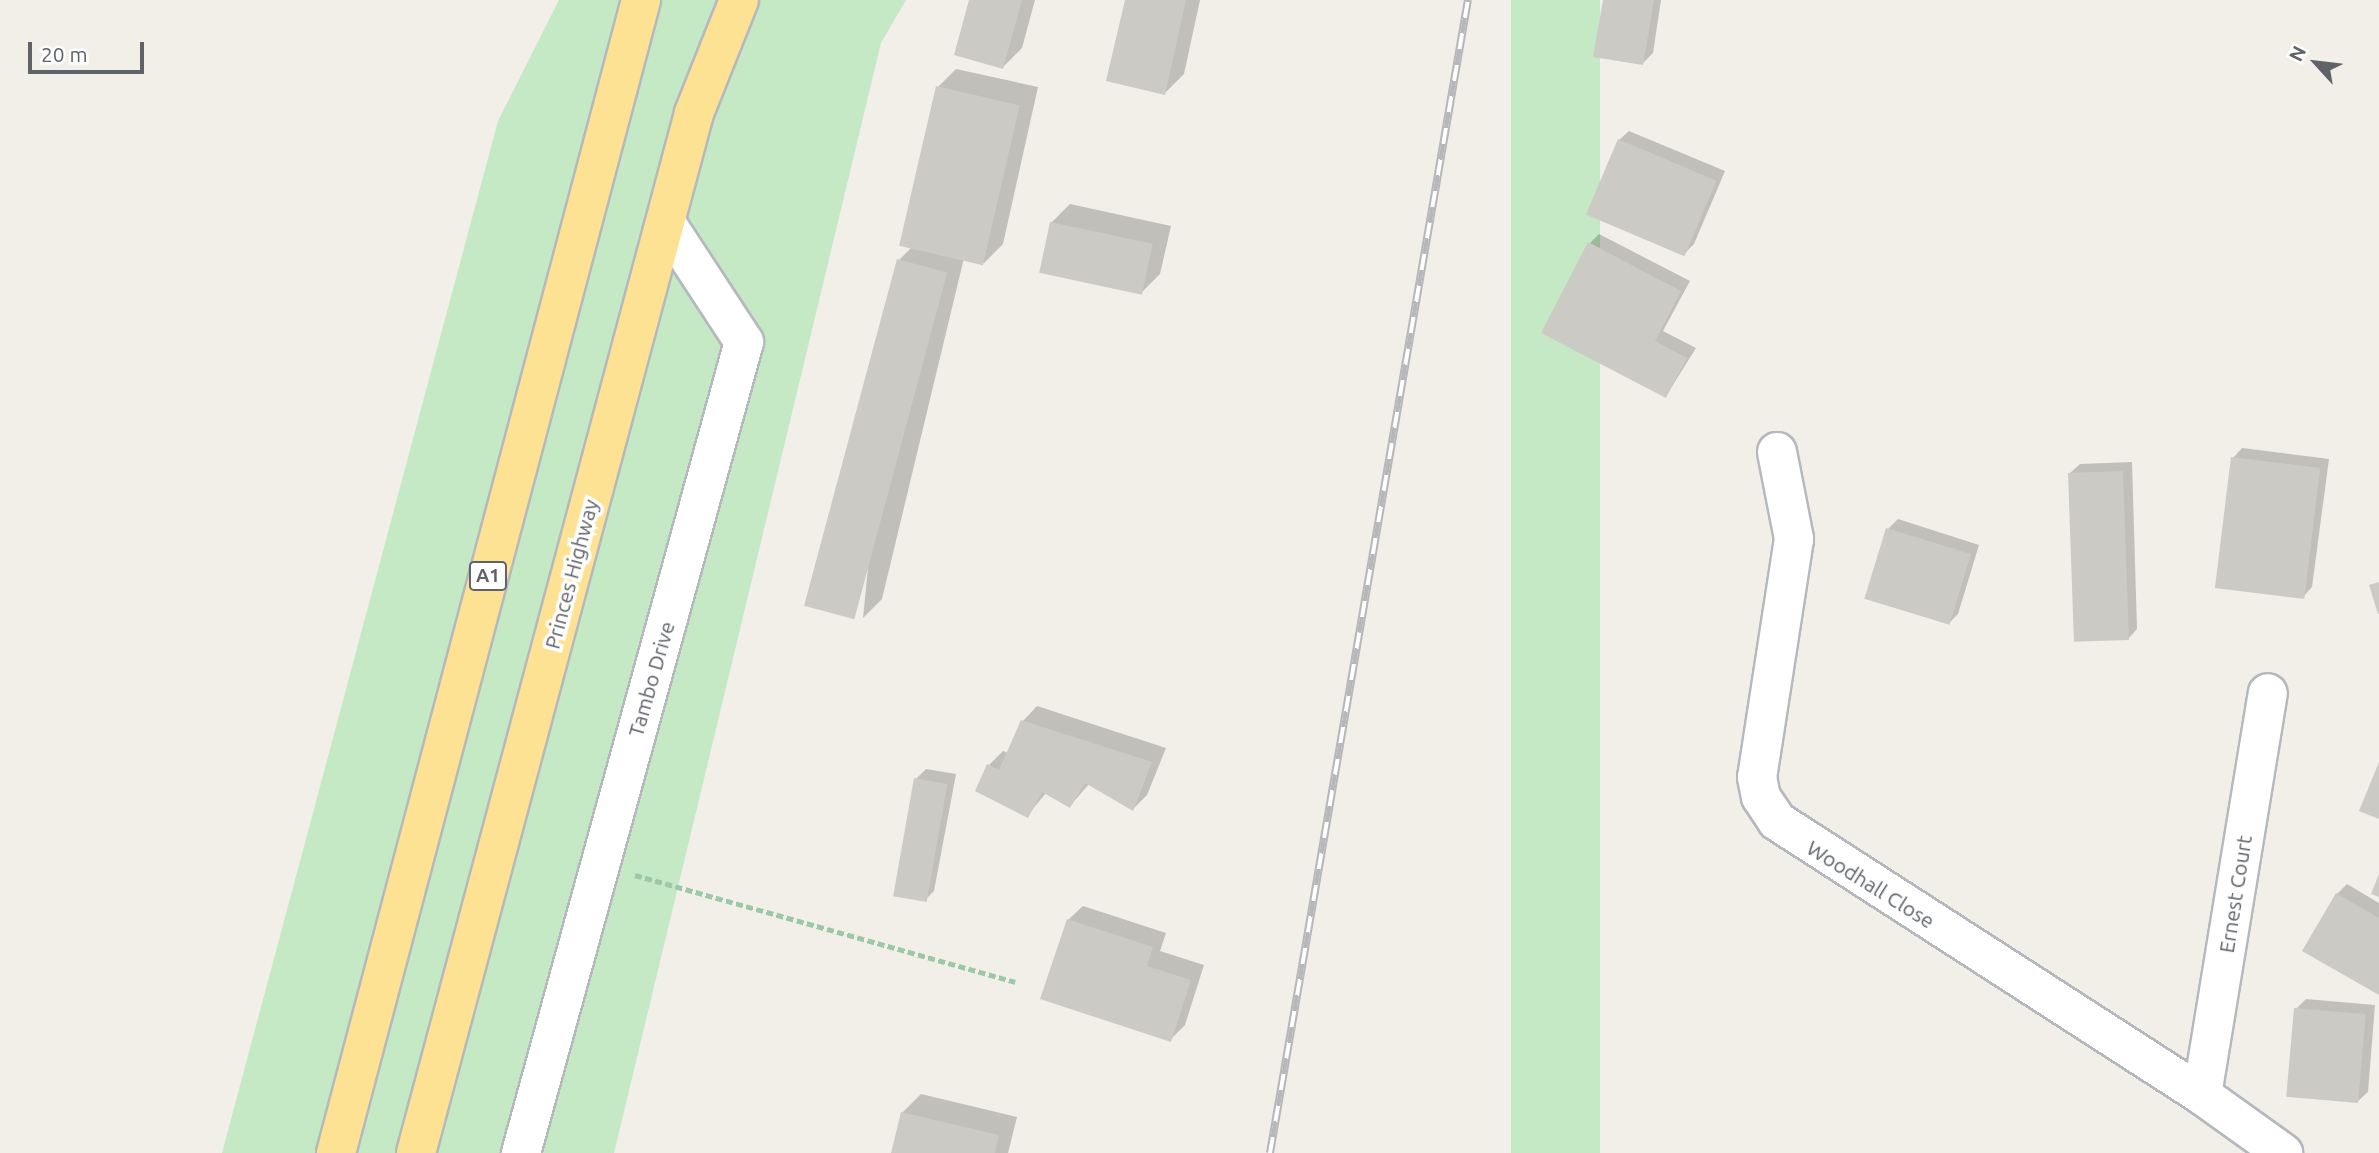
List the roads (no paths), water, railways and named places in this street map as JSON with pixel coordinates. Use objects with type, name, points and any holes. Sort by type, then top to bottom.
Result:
[{"type":"highway","name":"A1","points":[[336,1153],[641,0]]},
{"type":"highway","name":"Princes Highway","points":[[416,1153],[694,113],[739,0]]},
{"type":"street","name":"Tambo Drive","points":[[521,1153],[744,342],[666,223]]},
{"type":"street","name":"Woodhall Close","points":[[1777,452],[1794,539],[1757,777],[1761,797],[1777,821],[1800,839],[2202,1095],[2283,1153]]},
{"type":"street","name":"Ernest Court","points":[[2202,1095],[2268,693]]},
{"type":"railway","points":[[1270,1153],[1468,0]]}]
